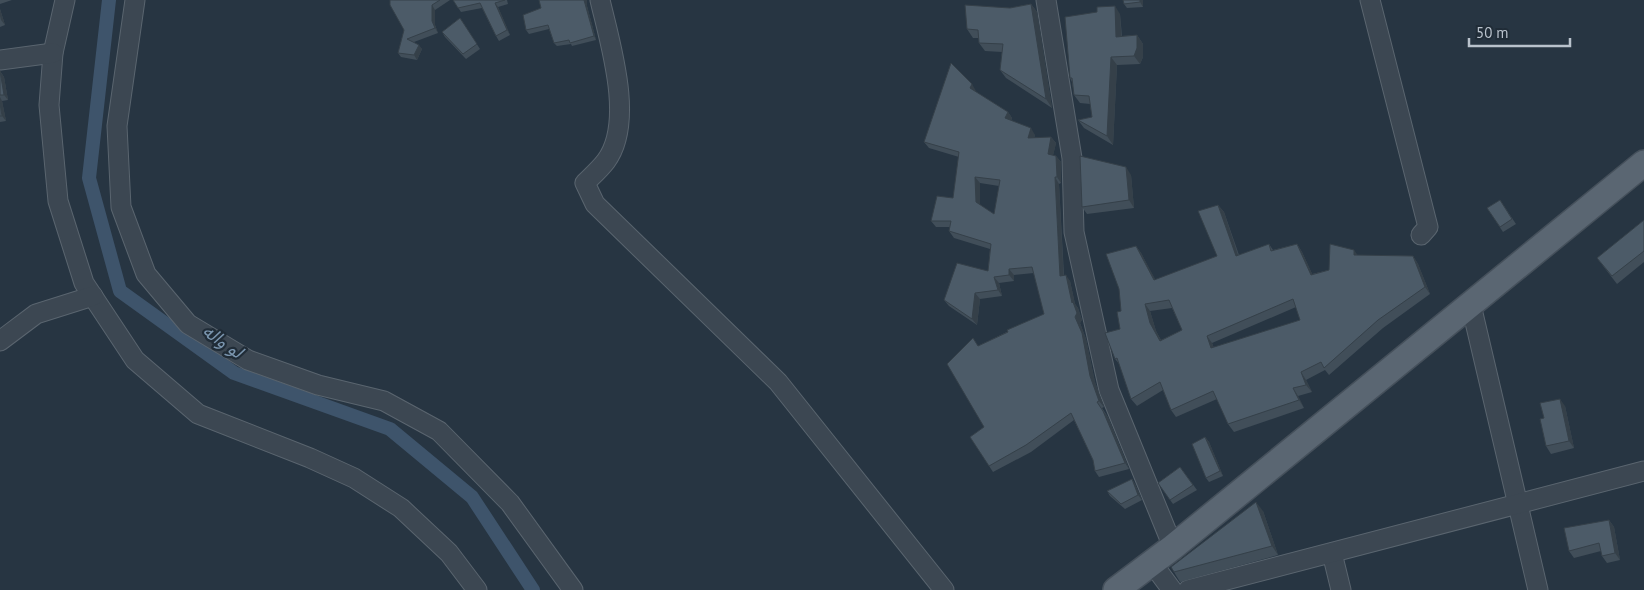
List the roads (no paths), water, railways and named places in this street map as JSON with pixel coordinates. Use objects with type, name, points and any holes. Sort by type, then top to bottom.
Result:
[{"type":"main road","points":[[1116,590],[1173,547],[1644,163]]},
{"type":"street","points":[[65,0],[53,53],[49,106],[58,201],[84,283],[135,360],[198,414],[310,458],[354,478],[401,508],[450,553],[477,590]]},
{"type":"street","points":[[135,0],[116,126],[121,207],[146,274],[188,324],[248,360],[318,384],[384,401],[439,431],[510,502],[573,590]]},
{"type":"street","points":[[600,0],[621,95],[618,132],[607,160],[584,183],[595,204],[778,382],[944,590]]},
{"type":"street","points":[[1046,0],[1072,158],[1074,232],[1109,390],[1173,547]]},
{"type":"street","points":[[1370,0],[1428,227],[1421,235]]},
{"type":"street","points":[[0,60],[53,53]]},
{"type":"street","points":[[0,342],[36,314],[93,296]]},
{"type":"street","points":[[1470,306],[1538,590]]},
{"type":"street","points":[[1188,590],[1644,471]]},
{"type":"street","points":[[1332,553],[1341,590]]},
{"type":"street","points":[[1152,563],[1172,590]]},
{"type":"waterway","name":"لو واله","points":[[109,0],[89,178],[120,291],[234,373],[390,429],[472,497],[533,590]]}]
